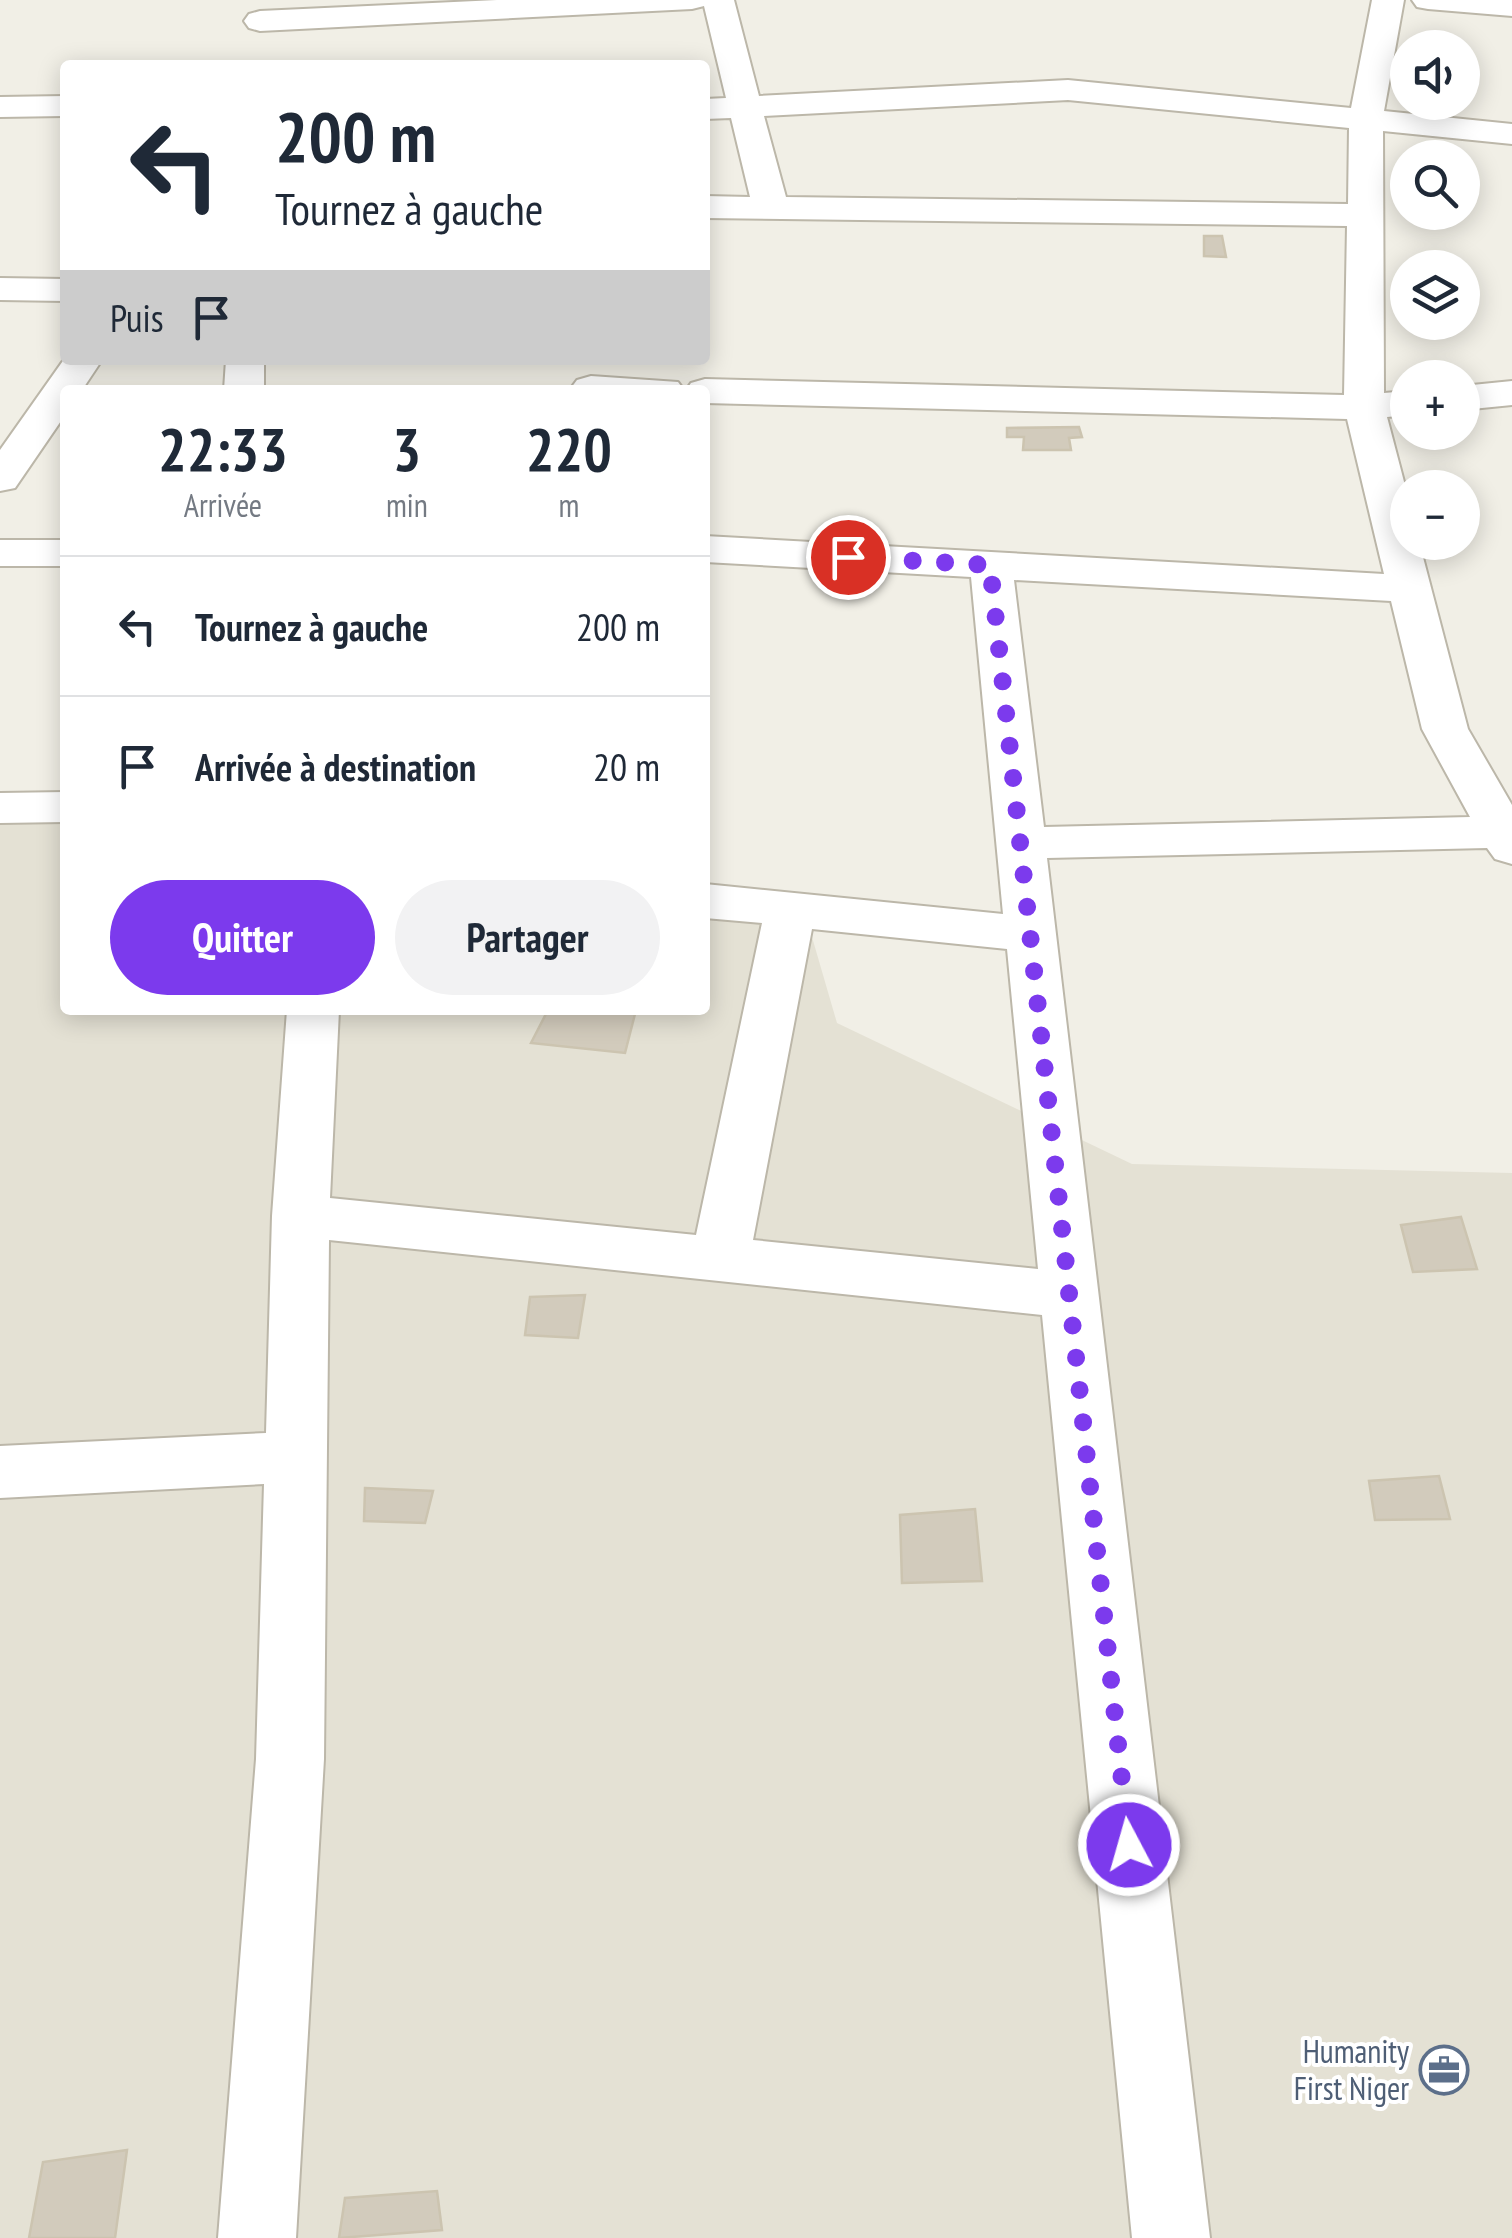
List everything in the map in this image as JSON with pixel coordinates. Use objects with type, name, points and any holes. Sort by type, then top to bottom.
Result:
[{"type":"street","points":[[260,24],[692,0]]},
{"type":"street","points":[[718,0],[771,208]]},
{"type":"street","points":[[1021,843],[1508,840],[1446,730],[1364,407],[1366,120],[1388,0]]},
{"type":"street","points":[[1428,0],[1512,8]]},
{"type":"street","points":[[710,109],[1068,90],[1512,134]]},
{"type":"street","points":[[0,107],[60,106]]},
{"type":"street","points":[[710,207],[1367,216]]},
{"type":"street","points":[[0,289],[60,290]]},
{"type":"street","points":[[596,379],[633,385]]},
{"type":"street","points":[[710,391],[1390,405]]},
{"type":"street","points":[[0,479],[60,393]]},
{"type":"street","points":[[1480,396],[1512,393]]},
{"type":"street","points":[[710,549],[1410,589]]},
{"type":"street","points":[[0,553],[60,553]]},
{"type":"street","points":[[990,565],[1171,2238]]},
{"type":"street","points":[[0,808],[60,807]]},
{"type":"street","points":[[710,901],[1032,934]]},
{"type":"street","points":[[720,1259],[790,910]]},
{"type":"street","points":[[257,2238],[290,1759],[302,1216],[313,1015]]},
{"type":"street","points":[[302,1216],[1070,1295]]},
{"type":"street","points":[[0,1472],[297,1457]]},
{"type":"shaded area","points":[[60,805],[60,1015],[710,1015],[710,895],[805,913],[837,1023],[1132,1164],[1512,1173],[1512,2238],[0,2238],[0,807]]},
{"type":"building","points":[[1204,236],[1222,236],[1226,257],[1204,256]]},
{"type":"building","points":[[1079,427],[1082,437],[1069,438],[1071,450],[1023,450],[1024,437],[1007,437],[1007,428]]},
{"type":"building","points":[[545,1015],[635,1015],[625,1053],[531,1043]]},
{"type":"building","points":[[1461,1217],[1477,1269],[1413,1272],[1401,1225]]},
{"type":"building","points":[[585,1295],[578,1338],[525,1335],[530,1297]]},
{"type":"building","points":[[1439,1476],[1450,1519],[1375,1520],[1369,1481]]},
{"type":"building","points":[[365,1488],[433,1491],[425,1523],[364,1521]]},
{"type":"building","points":[[975,1509],[982,1581],[902,1583],[900,1515]]},
{"type":"building","points":[[127,2150],[115,2238],[29,2238],[43,2162]]},
{"type":"building","points":[[437,2191],[442,2230],[339,2238],[345,2198]]},
{"type":"place","name":"Humanity First Niger","points":[[1444,2070]]},
{"type":"route","points":[[848,557],[990,565],[1129,1845]]}]
